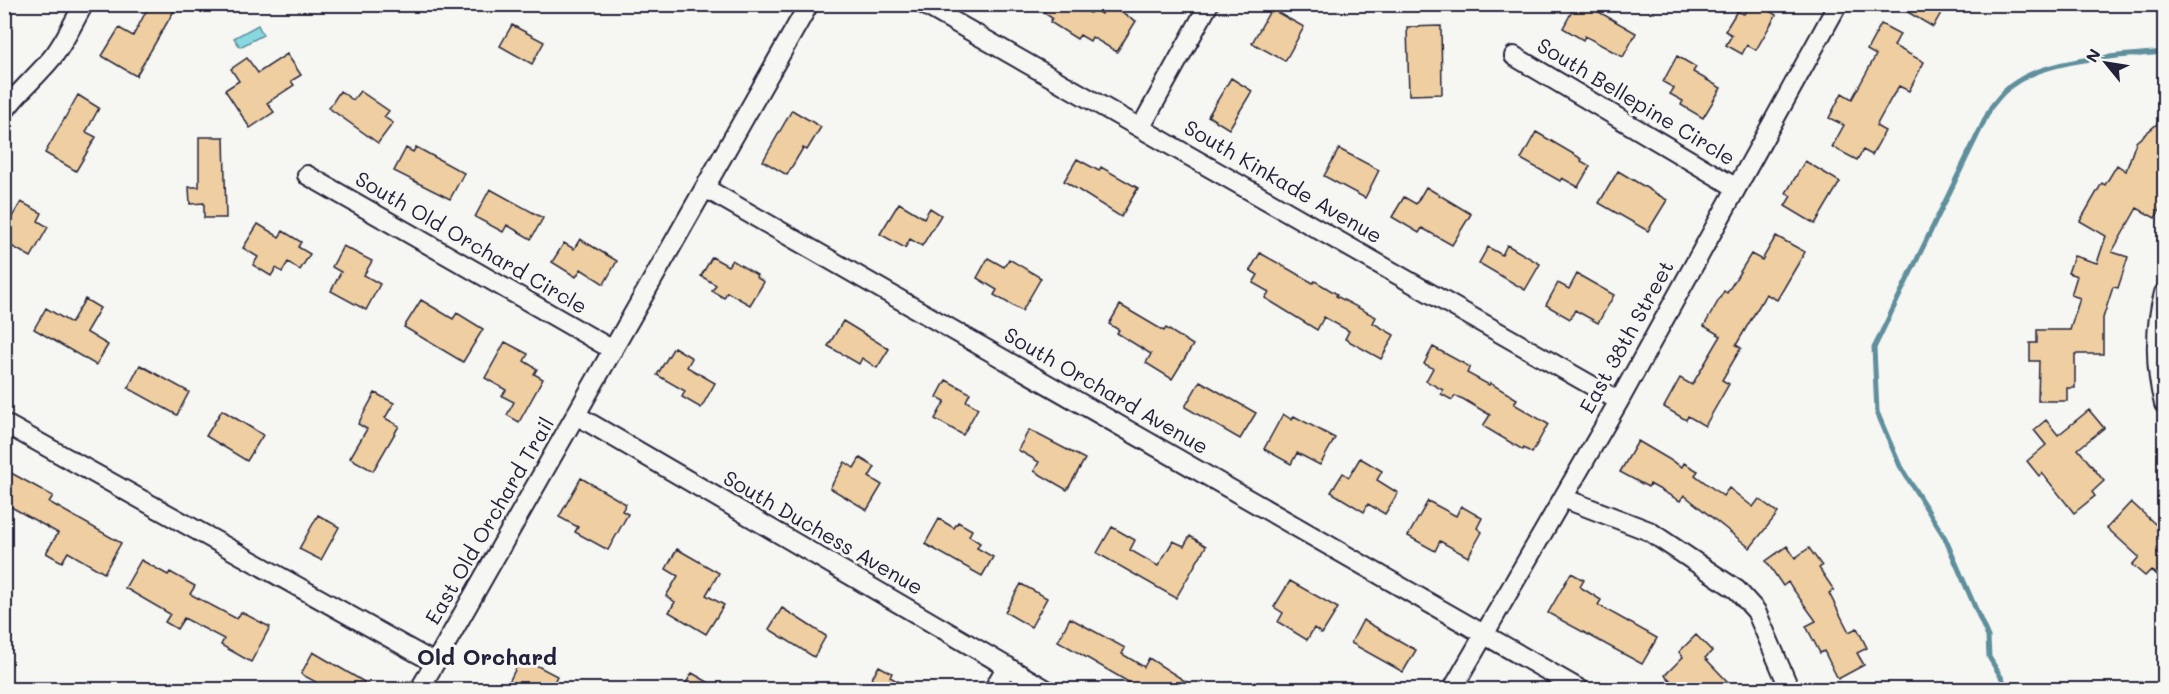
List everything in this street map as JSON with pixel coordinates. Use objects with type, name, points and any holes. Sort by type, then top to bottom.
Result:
[{"type":"street","points":[[4,112],[56,52],[84,4]]},
{"type":"street","name":"East Old Orchard Trail","points":[[419,690],[809,4]]},
{"type":"street","name":"South Kinkade Avenue","points":[[923,4],[1619,401]]},
{"type":"street","points":[[1141,127],[1209,4]]},
{"type":"street","name":"East 38th Street","points":[[1452,690],[1619,401],[1838,4]]},
{"type":"street","name":"South Bellepine Circle","points":[[1514,56],[1735,187]]},
{"type":"street","name":"South Old Orchard Circle","points":[[307,175],[613,350]]},
{"type":"street","name":"South Orchard Avenue","points":[[705,188],[1581,690]]},
{"type":"street","points":[[2164,293],[2158,323],[2158,379],[2164,404]]},
{"type":"street","name":"South Duchess Avenue","points":[[576,415],[1047,690]]},
{"type":"street","points":[[4,423],[435,663]]},
{"type":"street","points":[[1563,498],[1649,531],[1737,590],[1756,611],[1790,690]]},
{"type":"street","points":[[993,690],[1007,666]]},
{"type":"water","points":[[258,25],[263,35],[240,47],[234,38]]},
{"type":"building","points":[[150,4],[178,4],[136,76],[102,56],[119,28],[133,36]]},
{"type":"building","points":[[1049,4],[1076,4],[1090,13],[1093,9],[1101,14],[1108,4],[1136,21],[1117,52],[1092,37],[1090,41],[1080,35],[1077,39],[1050,22],[1052,18],[1044,13]]},
{"type":"building","points":[[1576,4],[1585,4],[1636,33],[1623,57],[1585,36],[1583,40],[1563,28]]},
{"type":"building","points":[[1749,4],[1758,4],[1776,15],[1756,50],[1747,45],[1742,54],[1726,45],[1732,35],[1725,31],[1737,11],[1744,14]]},
{"type":"building","points":[[1894,4],[1946,4],[1933,27]]},
{"type":"building","points":[[1271,9],[1304,27],[1285,61],[1252,43]]},
{"type":"building","points":[[1881,24],[1900,34],[1894,46],[1924,62],[1909,91],[1899,86],[1892,97],[1876,126],[1885,131],[1872,155],[1863,150],[1857,160],[1832,147],[1844,125],[1829,118],[1842,93],[1852,99],[1876,55],[1867,50]]},
{"type":"building","points":[[512,25],[544,42],[532,64],[500,46]]},
{"type":"building","points":[[1441,26],[1442,94],[1409,95],[1407,27]]},
{"type":"building","points":[[287,54],[301,75],[291,81],[294,85],[267,103],[274,112],[250,128],[225,90],[239,81],[231,69],[247,58],[258,73]]},
{"type":"building","points":[[1677,56],[1696,67],[1693,72],[1721,88],[1703,118],[1681,105],[1683,101],[1670,94],[1674,88],[1663,82]]},
{"type":"building","points":[[1231,78],[1252,91],[1229,129],[1208,116]]},
{"type":"building","points":[[340,91],[353,100],[360,91],[389,111],[384,117],[393,123],[378,143],[329,108]]},
{"type":"building","points":[[78,95],[99,108],[86,132],[96,137],[76,171],[45,153]]},
{"type":"building","points":[[792,110],[821,127],[807,150],[803,148],[787,175],[763,161]]},
{"type":"building","points":[[2164,118],[2164,202],[2155,218],[2137,208],[2112,252],[2128,257],[2118,288],[2113,287],[2103,318],[2103,354],[2075,354],[2075,388],[2067,388],[2067,401],[2038,401],[2039,361],[2030,361],[2030,343],[2037,343],[2037,330],[2070,330],[2080,298],[2071,295],[2077,276],[2068,273],[2074,256],[2097,263],[2106,236],[2080,221],[2102,183],[2105,185],[2117,165],[2126,171],[2136,142]]},
{"type":"building","points":[[1536,132],[1590,166],[1578,187],[1562,178],[1560,181],[1521,159]]},
{"type":"building","points":[[199,137],[224,137],[226,218],[204,218],[204,203],[190,204],[189,187],[199,187]]},
{"type":"building","points":[[416,147],[464,173],[450,199],[394,171],[406,148],[413,152]]},
{"type":"building","points":[[1339,149],[1379,170],[1365,198],[1324,176]]},
{"type":"building","points":[[1077,159],[1099,171],[1101,167],[1138,188],[1121,217],[1064,181]]},
{"type":"building","points":[[1805,161],[1840,182],[1815,224],[1785,206],[1791,196],[1786,193]]},
{"type":"building","points":[[1618,171],[1667,200],[1648,231],[1599,203]]},
{"type":"building","points":[[1426,187],[1471,214],[1452,245],[1422,228],[1419,233],[1392,217],[1404,197],[1416,204]]},
{"type":"building","points":[[490,189],[543,218],[531,239],[507,225],[503,232],[475,217]]},
{"type":"building","points":[[21,202],[42,213],[38,221],[48,227],[31,257],[4,242],[4,216],[11,219]]},
{"type":"building","points":[[899,203],[924,218],[930,208],[941,215],[922,246],[910,239],[905,248],[880,234]]},
{"type":"building","points":[[258,224],[279,237],[283,231],[301,242],[298,247],[310,254],[300,270],[288,262],[282,272],[276,268],[271,276],[253,265],[258,257],[243,248]]},
{"type":"building","points":[[1776,236],[1805,252],[1777,300],[1766,294],[1736,345],[1741,348],[1722,380],[1729,384],[1705,426],[1688,416],[1686,420],[1664,407],[1680,378],[1692,385],[1721,336],[1704,326],[1724,291],[1727,293],[1751,254],[1762,260]]},
{"type":"building","points":[[580,239],[617,261],[604,284],[581,269],[576,277],[552,262],[564,243],[574,249]]},
{"type":"building","points":[[1507,245],[1540,264],[1525,290],[1479,263],[1488,247],[1502,255]]},
{"type":"building","points":[[343,246],[372,261],[364,275],[380,284],[366,310],[331,291],[341,272],[332,267]]},
{"type":"building","points":[[1260,253],[1313,283],[1315,281],[1337,294],[1336,296],[1376,317],[1373,323],[1394,335],[1381,359],[1345,339],[1349,331],[1324,317],[1317,330],[1265,298],[1269,292],[1253,283],[1258,275],[1250,270]]},
{"type":"building","points":[[712,257],[728,266],[732,260],[757,275],[756,277],[764,282],[750,305],[727,292],[724,298],[712,291],[716,285],[701,276]]},
{"type":"building","points":[[988,258],[1004,267],[1009,259],[1041,278],[1022,311],[994,295],[997,290],[977,278]]},
{"type":"building","points":[[1577,274],[1614,295],[1598,323],[1575,310],[1570,319],[1546,305],[1558,283],[1569,289]]},
{"type":"building","points":[[85,299],[100,308],[86,332],[108,345],[96,365],[34,329],[46,308],[71,323]]},
{"type":"building","points":[[421,300],[453,319],[457,313],[483,329],[463,362],[404,327]]},
{"type":"building","points":[[1120,305],[1164,331],[1166,328],[1193,345],[1172,379],[1146,363],[1151,354],[1117,333],[1119,330],[1109,324]]},
{"type":"building","points":[[843,321],[889,349],[877,368],[862,358],[859,364],[828,346]]},
{"type":"building","points":[[505,342],[528,354],[524,361],[537,369],[534,374],[543,379],[519,422],[507,415],[514,402],[502,396],[506,390],[485,378]]},
{"type":"building","points":[[674,347],[692,358],[687,367],[715,383],[701,408],[682,397],[685,391],[657,375]]},
{"type":"building","points":[[1433,347],[1470,367],[1467,373],[1517,399],[1514,404],[1548,424],[1532,453],[1483,426],[1490,415],[1463,399],[1455,396],[1452,400],[1441,394],[1443,390],[1426,381],[1433,368],[1424,364]]},
{"type":"building","points":[[140,365],[189,392],[177,415],[128,388]]},
{"type":"building","points":[[946,380],[970,393],[966,401],[978,408],[963,435],[935,419],[945,401],[937,397]]},
{"type":"building","points":[[1200,381],[1256,413],[1240,439],[1185,407]]},
{"type":"building","points":[[375,393],[394,403],[385,418],[399,426],[373,471],[350,458],[367,429],[358,424]]},
{"type":"building","points":[[222,410],[263,435],[247,461],[206,436]]},
{"type":"building","points":[[2089,410],[2104,428],[2078,449],[2104,481],[2092,492],[2095,496],[2074,513],[2042,473],[2039,476],[2027,461],[2046,445],[2034,430],[2046,420],[2058,435]]},
{"type":"building","points":[[1283,414],[1292,420],[1294,416],[1335,438],[1320,465],[1297,453],[1291,464],[1264,449]]},
{"type":"building","points":[[1029,430],[1085,459],[1067,490],[1034,471],[1039,462],[1018,450]]},
{"type":"building","points":[[1638,441],[1682,467],[1684,463],[1698,471],[1695,475],[1723,496],[1729,488],[1753,507],[1759,499],[1778,513],[1750,548],[1684,495],[1680,501],[1650,484],[1648,487],[1620,472]]},
{"type":"building","points":[[860,458],[875,467],[869,477],[882,485],[867,510],[830,488],[845,462],[854,468]]},
{"type":"building","points":[[1360,458],[1382,471],[1377,480],[1398,493],[1385,514],[1368,504],[1364,512],[1331,492],[1343,473],[1349,477]]},
{"type":"building","points":[[4,469],[53,496],[49,502],[121,543],[104,573],[68,552],[62,562],[46,553],[58,533],[4,503]]},
{"type":"building","points":[[581,478],[626,504],[622,511],[628,514],[608,550],[575,532],[578,527],[559,517]]},
{"type":"building","points":[[1428,501],[1456,516],[1461,506],[1482,518],[1477,528],[1482,532],[1468,557],[1440,541],[1435,551],[1408,536]]},
{"type":"building","points":[[2131,502],[2164,532],[2164,583],[2151,570],[2145,576],[2132,565],[2139,557],[2107,528]]},
{"type":"building","points":[[318,515],[339,527],[321,560],[299,549]]},
{"type":"building","points":[[939,519],[954,528],[958,522],[972,530],[969,536],[980,543],[977,548],[993,557],[982,576],[925,544]]},
{"type":"building","points":[[1112,527],[1135,540],[1130,550],[1158,566],[1173,541],[1184,546],[1190,536],[1206,546],[1176,598],[1097,553]]},
{"type":"building","points":[[1787,546],[1795,558],[1809,548],[1822,566],[1819,568],[1834,590],[1829,593],[1849,632],[1857,628],[1867,648],[1857,653],[1864,665],[1838,679],[1824,651],[1820,653],[1806,626],[1816,621],[1788,582],[1783,586],[1766,561]]},
{"type":"building","points":[[677,549],[719,573],[706,595],[724,605],[706,634],[669,612],[675,602],[666,596],[678,576],[666,569]]},
{"type":"building","points":[[141,560],[168,575],[170,572],[195,586],[190,594],[237,619],[241,612],[270,627],[251,662],[221,645],[224,639],[184,618],[177,629],[165,622],[170,614],[125,588]]},
{"type":"building","points":[[1571,573],[1584,580],[1580,587],[1601,600],[1598,605],[1657,638],[1642,664],[1548,613]]},
{"type":"building","points":[[1290,581],[1338,608],[1322,634],[1314,628],[1307,640],[1278,622],[1283,613],[1274,607]]},
{"type":"building","points":[[1021,584],[1047,598],[1031,627],[1005,612]]},
{"type":"building","points":[[782,608],[826,636],[814,657],[769,629]]},
{"type":"building","points":[[1070,618],[1125,648],[1122,654],[1144,667],[1149,658],[1199,690],[1142,690],[1058,641]]},
{"type":"building","points":[[1363,620],[1416,650],[1403,672],[1351,643]]},
{"type":"building","points":[[1696,635],[1712,651],[1705,658],[1729,683],[1723,690],[1687,690],[1680,683],[1676,686],[1665,675],[1683,657],[1679,652]]},
{"type":"building","points":[[313,652],[378,690],[312,690],[316,682],[301,674]]},
{"type":"building","points":[[519,662],[530,662],[557,676],[550,690],[505,690]]},
{"type":"building","points":[[879,666],[892,673],[890,677],[913,690],[865,690]]},
{"type":"building","points":[[692,673],[722,690],[682,690]]},
{"type":"waterway","points":[[2009,690],[1989,657],[1988,637],[1945,538],[1900,466],[1877,412],[1874,348],[1991,107],[2003,92],[2033,73],[2050,67],[2089,59],[2164,52]]},
{"type":"district","name":"Old Orchard","points":[[487,657]]}]
